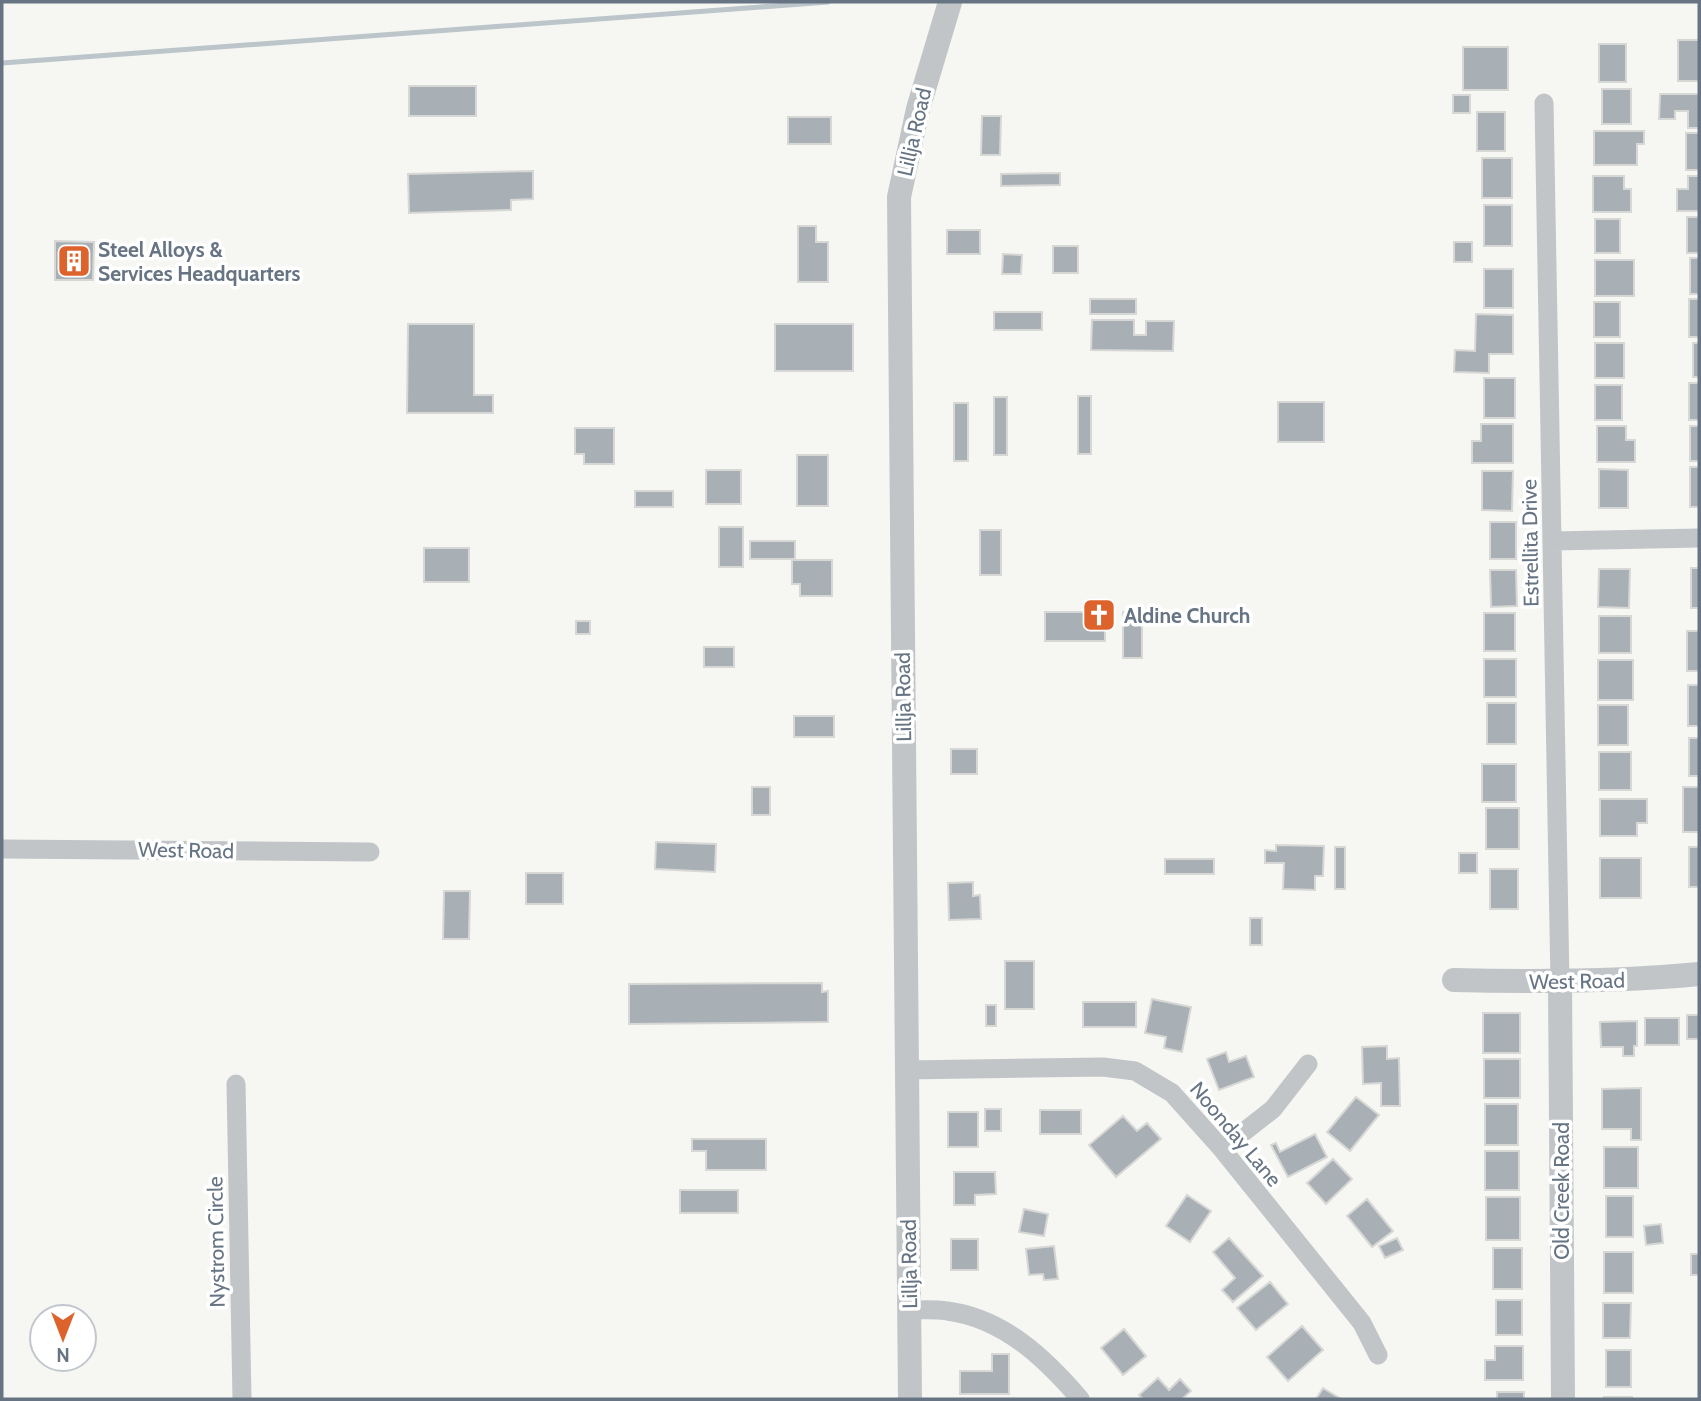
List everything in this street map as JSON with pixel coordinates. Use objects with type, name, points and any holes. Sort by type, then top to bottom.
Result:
[{"type":"street","name":"Lillja Road","points":[[910,1399],[899,197],[918,109],[948,9]]},
{"type":"street","name":"Estrellita Drive","points":[[1545,103],[1560,983]]},
{"type":"street","points":[[1553,541],[1699,538]]},
{"type":"street","name":"West Road","points":[[2,849],[370,852]]},
{"type":"street","name":"West Road","points":[[1454,980],[1560,983],[1699,974]]},
{"type":"street","name":"Old Creek Road","points":[[1560,983],[1563,1399]]},
{"type":"street","points":[[1222,1149],[1273,1109],[1308,1064]]},
{"type":"street","name":"Noonday Lane","points":[[906,1070],[1102,1067],[1135,1071],[1171,1093],[1222,1149],[1362,1323],[1378,1355]]},
{"type":"street","name":"Nystrom Circle","points":[[236,1084],[242,1399]]},
{"type":"street","points":[[909,1310],[945,1310],[992,1324],[1024,1343],[1080,1399]]},
{"type":"building","points":[[1678,40],[1699,40],[1699,81],[1678,81]]},
{"type":"building","points":[[1599,44],[1626,44],[1626,82],[1599,82]]},
{"type":"building","points":[[1463,47],[1508,47],[1508,90],[1463,90]]},
{"type":"building","points":[[409,86],[476,86],[476,116],[409,116]]},
{"type":"building","points":[[1602,89],[1631,89],[1631,124],[1602,124]]},
{"type":"building","points":[[1660,94],[1699,94],[1699,128],[1688,128],[1688,111],[1675,111],[1675,119],[1659,119]]},
{"type":"building","points":[[1453,95],[1470,95],[1470,113],[1453,113]]},
{"type":"building","points":[[1477,112],[1505,112],[1505,151],[1477,151]]},
{"type":"building","points":[[982,116],[1001,116],[1000,155],[981,155]]},
{"type":"building","points":[[788,117],[831,117],[831,144],[788,144]]},
{"type":"building","points":[[1594,131],[1644,131],[1644,144],[1637,144],[1637,165],[1594,165]]},
{"type":"building","points":[[1686,133],[1699,133],[1699,170],[1686,170]]},
{"type":"building","points":[[1482,158],[1512,158],[1512,198],[1482,198]]},
{"type":"building","points":[[533,171],[533,199],[511,200],[511,210],[409,213],[408,174]]},
{"type":"building","points":[[1060,173],[1060,185],[1001,186],[1001,174]]},
{"type":"building","points":[[1593,176],[1624,176],[1624,189],[1631,189],[1631,212],[1593,212]]},
{"type":"building","points":[[1688,176],[1699,176],[1699,211],[1677,211],[1677,189],[1688,189]]},
{"type":"building","points":[[1484,205],[1512,205],[1512,246],[1484,246]]},
{"type":"building","points":[[1687,217],[1699,217],[1699,253],[1687,253]]},
{"type":"building","points":[[1595,219],[1620,219],[1620,253],[1595,253]]},
{"type":"building","points":[[798,226],[816,226],[816,242],[828,242],[828,282],[798,282]]},
{"type":"building","points":[[947,230],[980,230],[980,254],[947,254]]},
{"type":"building","name":"Steel Alloys & Services Headquarters","points":[[55,241],[94,242],[93,280],[55,280]]},
{"type":"building","points":[[1454,242],[1472,242],[1472,262],[1454,262]]},
{"type":"building","points":[[1053,246],[1078,246],[1078,273],[1053,273]]},
{"type":"building","points":[[1003,254],[1022,255],[1021,274],[1002,274]]},
{"type":"building","points":[[1690,258],[1699,258],[1699,294],[1690,294]]},
{"type":"building","points":[[1595,260],[1634,260],[1634,296],[1595,296]]},
{"type":"building","points":[[1484,269],[1513,269],[1513,308],[1484,308]]},
{"type":"building","points":[[1090,299],[1136,299],[1136,314],[1090,314]]},
{"type":"building","points":[[1689,299],[1699,299],[1699,337],[1689,337]]},
{"type":"building","points":[[1594,302],[1620,302],[1620,337],[1594,337]]},
{"type":"building","points":[[994,312],[1042,312],[1042,330],[994,330]]},
{"type":"building","points":[[1476,314],[1513,315],[1513,354],[1489,354],[1489,373],[1454,372],[1455,350],[1475,351]]},
{"type":"building","points":[[1092,320],[1134,320],[1134,335],[1146,335],[1146,321],[1174,321],[1173,351],[1091,350]]},
{"type":"building","points":[[408,324],[474,324],[474,395],[493,395],[493,413],[407,413]]},
{"type":"building","points":[[775,324],[853,324],[853,371],[775,371]]},
{"type":"building","points":[[1595,343],[1624,343],[1624,378],[1595,378]]},
{"type":"building","points":[[1693,343],[1699,343],[1699,377],[1693,377]]},
{"type":"building","points":[[1484,378],[1515,378],[1515,418],[1484,418]]},
{"type":"building","points":[[1689,383],[1699,383],[1699,420],[1689,420]]},
{"type":"building","points":[[1595,385],[1622,385],[1622,420],[1595,420]]},
{"type":"building","points":[[1078,396],[1091,396],[1091,454],[1078,454]]},
{"type":"building","points":[[994,397],[1007,397],[1007,455],[994,455]]},
{"type":"building","points":[[1278,402],[1324,402],[1324,442],[1278,442]]},
{"type":"building","points":[[954,403],[968,403],[968,461],[954,461]]},
{"type":"building","points":[[1481,424],[1513,424],[1513,463],[1472,463],[1472,441],[1481,441]]},
{"type":"building","points":[[1597,426],[1626,426],[1626,440],[1635,440],[1635,462],[1597,462]]},
{"type":"building","points":[[1690,426],[1699,426],[1699,461],[1690,461]]},
{"type":"building","points":[[575,428],[614,428],[614,464],[584,464],[584,454],[575,454]]},
{"type":"building","points":[[797,455],[828,455],[828,506],[797,506]]},
{"type":"building","points":[[1690,467],[1699,467],[1699,507],[1690,507]]},
{"type":"building","points":[[1599,469],[1628,470],[1628,508],[1599,508]]},
{"type":"building","points":[[706,470],[741,470],[741,504],[706,504]]},
{"type":"building","points":[[1482,471],[1513,471],[1512,511],[1482,510]]},
{"type":"building","points":[[635,491],[673,491],[673,507],[635,507]]},
{"type":"building","points":[[1490,522],[1516,522],[1516,559],[1490,559]]},
{"type":"building","points":[[719,527],[743,527],[743,567],[719,567]]},
{"type":"building","points":[[980,530],[1001,530],[1001,575],[980,575]]},
{"type":"building","points":[[750,541],[795,541],[795,559],[750,559]]},
{"type":"building","points":[[424,548],[469,548],[469,582],[424,582]]},
{"type":"building","points":[[792,560],[832,560],[832,596],[800,596],[800,584],[792,584]]},
{"type":"building","points":[[1691,568],[1699,568],[1699,608],[1691,608]]},
{"type":"building","points":[[1599,569],[1630,569],[1629,608],[1598,607]]},
{"type":"building","points":[[1490,570],[1516,570],[1517,606],[1491,607]]},
{"type":"building","points":[[1045,612],[1105,612],[1105,641],[1045,641]]},
{"type":"building","points":[[1123,612],[1142,612],[1142,658],[1123,658]]},
{"type":"building","points":[[1484,613],[1515,613],[1515,651],[1484,651]]},
{"type":"building","points":[[1599,616],[1631,616],[1631,653],[1599,653]]},
{"type":"building","points":[[576,621],[590,621],[590,634],[576,634]]},
{"type":"building","points":[[1687,631],[1699,631],[1699,671],[1687,671]]},
{"type":"building","points":[[704,647],[734,647],[734,667],[704,667]]},
{"type":"building","points":[[1484,659],[1516,659],[1516,697],[1484,697]]},
{"type":"building","points":[[1598,660],[1633,660],[1633,700],[1598,700]]},
{"type":"building","points":[[1688,685],[1699,685],[1699,726],[1688,726]]},
{"type":"building","points":[[1487,703],[1516,703],[1516,744],[1487,744]]},
{"type":"building","points":[[1598,705],[1628,705],[1628,745],[1598,745]]},
{"type":"building","points":[[794,716],[834,716],[834,737],[794,737]]},
{"type":"building","points":[[1689,738],[1699,738],[1699,776],[1689,776]]},
{"type":"building","points":[[951,749],[977,749],[977,774],[951,774]]},
{"type":"building","points":[[1599,752],[1631,752],[1631,790],[1599,790]]},
{"type":"building","points":[[1482,764],[1516,764],[1516,802],[1482,802]]},
{"type":"building","points":[[752,787],[770,787],[770,815],[752,815]]},
{"type":"building","points":[[1683,787],[1699,787],[1699,832],[1683,832]]},
{"type":"building","points":[[1600,799],[1647,799],[1647,823],[1637,823],[1637,836],[1600,836]]},
{"type":"building","points":[[1486,808],[1519,808],[1519,849],[1486,849]]},
{"type":"building","points":[[656,842],[716,844],[715,872],[655,869]]},
{"type":"building","points":[[1276,845],[1324,846],[1323,876],[1315,876],[1315,890],[1283,889],[1284,863],[1265,863],[1265,850],[1276,851]]},
{"type":"building","points":[[1335,847],[1345,847],[1345,889],[1335,889]]},
{"type":"building","points":[[1689,847],[1699,847],[1699,887],[1689,887]]},
{"type":"building","points":[[1459,853],[1477,853],[1477,873],[1459,873]]},
{"type":"building","points":[[1600,858],[1641,858],[1641,898],[1600,898]]},
{"type":"building","points":[[1165,859],[1214,859],[1214,874],[1165,874]]},
{"type":"building","points":[[1490,869],[1518,869],[1518,909],[1490,909]]},
{"type":"building","points":[[526,873],[563,873],[563,904],[526,904]]},
{"type":"building","points":[[973,882],[973,896],[980,895],[981,919],[949,920],[948,883]]},
{"type":"building","points":[[444,891],[470,891],[469,939],[443,939]]},
{"type":"building","points":[[1250,918],[1262,918],[1262,945],[1250,945]]},
{"type":"building","points":[[1005,961],[1034,961],[1034,1009],[1005,1009]]},
{"type":"building","points":[[822,983],[822,992],[828,991],[828,1022],[629,1024],[629,984]]},
{"type":"building","points":[[1152,999],[1191,1007],[1182,1052],[1164,1048],[1166,1037],[1145,1033]]},
{"type":"building","points":[[1083,1002],[1136,1002],[1136,1027],[1083,1027]]},
{"type":"building","points":[[986,1005],[996,1005],[996,1026],[986,1026]]},
{"type":"building","points":[[1483,1013],[1520,1013],[1520,1053],[1483,1053]]},
{"type":"building","points":[[1687,1015],[1699,1015],[1699,1039],[1687,1039]]},
{"type":"building","points":[[1645,1018],[1679,1018],[1679,1045],[1645,1045]]},
{"type":"building","points":[[1637,1021],[1637,1046],[1634,1046],[1634,1056],[1623,1056],[1623,1047],[1601,1047],[1600,1022]]},
{"type":"building","points":[[1387,1046],[1387,1059],[1399,1058],[1400,1106],[1381,1106],[1381,1083],[1363,1084],[1362,1047]]},
{"type":"building","points":[[1226,1052],[1229,1062],[1246,1056],[1254,1077],[1219,1090],[1207,1059]]},
{"type":"building","points":[[1484,1059],[1520,1059],[1520,1098],[1484,1098]]},
{"type":"building","points":[[1641,1088],[1641,1140],[1631,1140],[1631,1129],[1602,1129],[1602,1089]]},
{"type":"building","points":[[1356,1097],[1379,1115],[1350,1151],[1327,1132]]},
{"type":"building","points":[[1485,1104],[1518,1104],[1518,1145],[1485,1145]]},
{"type":"building","points":[[985,1109],[1001,1109],[1001,1131],[985,1131]]},
{"type":"building","points":[[1040,1110],[1081,1110],[1081,1134],[1040,1134]]},
{"type":"building","points":[[948,1112],[978,1112],[978,1147],[948,1147]]},
{"type":"building","points":[[1123,1116],[1137,1131],[1147,1123],[1161,1139],[1116,1177],[1089,1145]]},
{"type":"building","points":[[1315,1134],[1327,1157],[1288,1177],[1271,1145],[1276,1143],[1280,1152]]},
{"type":"building","points":[[692,1139],[766,1139],[766,1170],[706,1170],[706,1151],[692,1151]]},
{"type":"building","points":[[1604,1147],[1638,1147],[1638,1188],[1604,1188]]},
{"type":"building","points":[[1485,1151],[1519,1151],[1519,1190],[1485,1190]]},
{"type":"building","points":[[1333,1159],[1352,1179],[1326,1204],[1307,1183]]},
{"type":"building","points":[[954,1172],[995,1172],[996,1194],[975,1195],[975,1205],[954,1205]]},
{"type":"building","points":[[680,1190],[738,1190],[738,1213],[680,1213]]},
{"type":"building","points":[[1187,1195],[1211,1211],[1190,1242],[1166,1226]]},
{"type":"building","points":[[1606,1196],[1633,1196],[1633,1237],[1606,1237]]},
{"type":"building","points":[[1486,1197],[1520,1197],[1520,1240],[1486,1240]]},
{"type":"building","points":[[1367,1199],[1393,1231],[1372,1247],[1347,1216]]},
{"type":"building","points":[[1024,1209],[1048,1214],[1044,1236],[1019,1232]]},
{"type":"building","points":[[1661,1224],[1663,1243],[1646,1245],[1644,1226]]},
{"type":"building","points":[[1229,1238],[1263,1276],[1233,1302],[1222,1290],[1235,1278],[1213,1252]]},
{"type":"building","points":[[1397,1238],[1403,1250],[1385,1258],[1379,1246]]},
{"type":"building","points":[[951,1239],[978,1239],[978,1270],[951,1270]]},
{"type":"building","points":[[1054,1246],[1058,1279],[1044,1280],[1043,1274],[1029,1275],[1026,1249]]},
{"type":"building","points":[[1493,1248],[1522,1248],[1522,1289],[1493,1289]]},
{"type":"building","points":[[1604,1252],[1633,1252],[1633,1293],[1604,1293]]},
{"type":"building","points":[[1691,1254],[1699,1254],[1699,1275],[1691,1275]]},
{"type":"building","points":[[1270,1282],[1288,1304],[1256,1330],[1237,1308]]},
{"type":"building","points":[[1496,1300],[1522,1300],[1522,1335],[1496,1335]]},
{"type":"building","points":[[1603,1303],[1631,1303],[1630,1338],[1603,1338]]},
{"type":"building","points":[[1302,1326],[1323,1350],[1288,1381],[1267,1357]]},
{"type":"building","points":[[1124,1329],[1146,1356],[1123,1375],[1101,1348]]},
{"type":"building","points":[[1495,1346],[1523,1346],[1523,1380],[1485,1380],[1485,1360],[1495,1360]]},
{"type":"building","points":[[1606,1350],[1631,1350],[1631,1387],[1606,1387]]},
{"type":"building","points":[[992,1354],[1009,1354],[1009,1394],[960,1394],[960,1371],[992,1371]]},
{"type":"building","points":[[1158,1378],[1169,1390],[1180,1379],[1191,1391],[1182,1399],[1143,1399],[1139,1395]]},
{"type":"building","points":[[1323,1388],[1341,1399],[1316,1399]]},
{"type":"building","points":[[1497,1392],[1524,1392],[1524,1399],[1497,1399]]},
{"type":"building","points":[[1632,1397],[1632,1399],[1604,1399]]},
{"type":"waterway","points":[[2,63],[828,2]]},
{"type":"place","name":"Steel Alloys & Services Headquarters","points":[[74,261]]},
{"type":"place","name":"Aldine Church","points":[[1099,615]]}]
